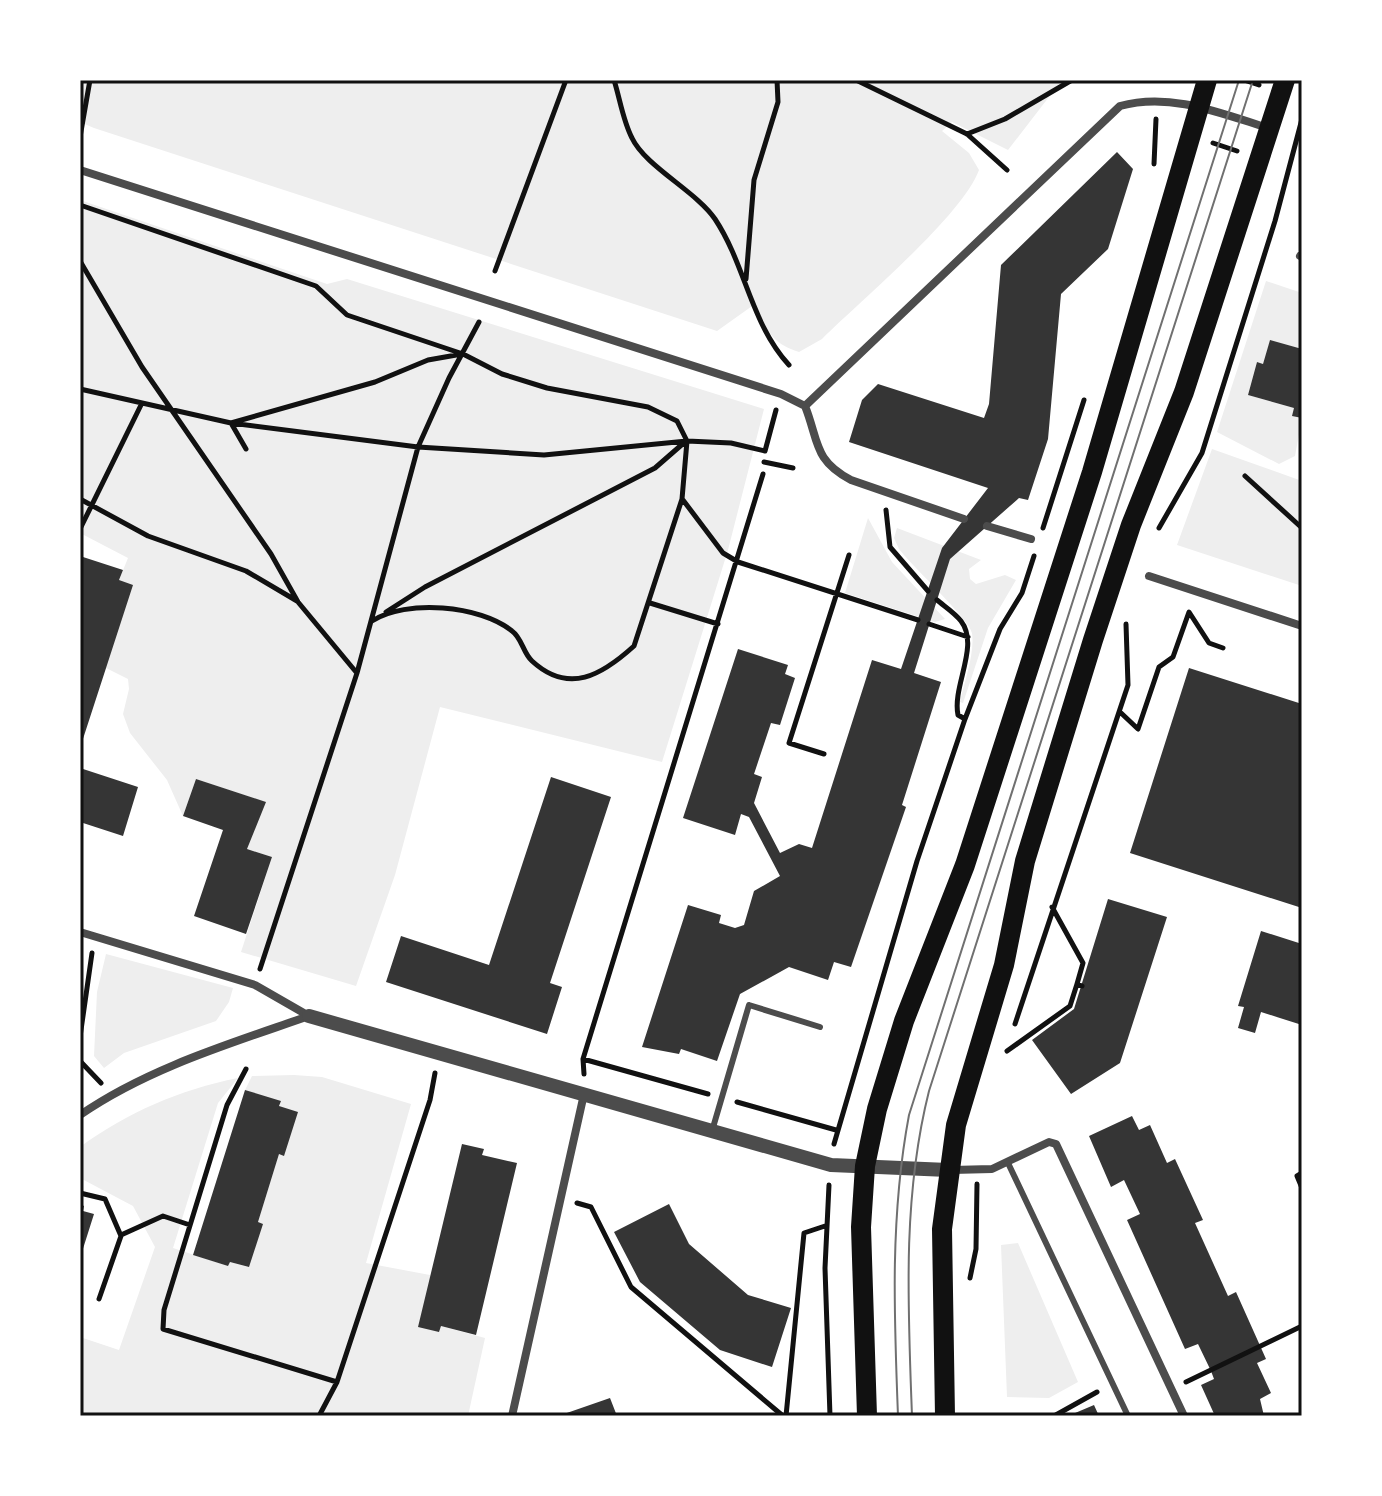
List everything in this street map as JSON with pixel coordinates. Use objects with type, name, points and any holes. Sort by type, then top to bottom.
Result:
[{"type":"main road","points":[[867,1416],[861,1261],[865,1166],[889,1067],[965,865],[1092,472],[1207,80]]},
{"type":"main road","points":[[945,1416],[941,1244],[948,1170],[959,1112],[1006,954],[1025,861],[1074,700],[1131,525],[1171,429],[1285,80]]},
{"type":"street","points":[[805,406],[1108,113],[1131,103],[1156,100],[1198,106],[1271,129]]},
{"type":"street","points":[[80,170],[781,394],[805,406],[824,460],[851,480],[964,519]]},
{"type":"street","points":[[987,526],[1031,539]]},
{"type":"street","points":[[1149,576],[1302,626]]},
{"type":"street","points":[[80,932],[255,985],[309,1016],[831,1165],[977,1171],[1008,1163],[1049,1142],[1056,1144],[1184,1416]]},
{"type":"street","points":[[80,1115],[108,1096],[216,1049],[309,1016]]},
{"type":"street","points":[[512,1416],[584,1094]]},
{"type":"lane","points":[[712,1131],[749,1005],[820,1027]]},
{"type":"lane","points":[[1008,1163],[1128,1416]]},
{"type":"path","points":[[80,137],[90,80]]},
{"type":"path","points":[[495,271],[566,80]]},
{"type":"path","points":[[614,80],[633,141],[714,217],[746,281],[754,313],[771,345],[789,365]]},
{"type":"path","points":[[746,281],[754,180],[778,102],[777,80]]},
{"type":"path","points":[[856,80],[967,134],[1007,170]]},
{"type":"path","points":[[967,134],[1005,119],[1072,80]]},
{"type":"path","points":[[1153,539],[1202,453],[1275,221],[1302,119]]},
{"type":"path","points":[[80,205],[316,286],[347,315],[463,354],[502,374],[657,411],[677,421],[687,441],[682,499],[650,603],[634,646],[589,678],[554,677],[530,660],[515,633],[492,618],[474,612],[407,609],[383,614]]},
{"type":"path","points":[[80,261],[170,409],[271,554],[298,602],[357,673]]},
{"type":"path","points":[[255,985],[357,673],[418,447],[479,322]]},
{"type":"path","points":[[231,423],[375,382],[428,360],[463,354]]},
{"type":"path","points":[[80,389],[231,423],[418,447],[544,455],[687,441],[731,443],[765,451],[781,394]]},
{"type":"path","points":[[80,529],[141,405]]},
{"type":"path","points":[[231,423],[246,449]]},
{"type":"path","points":[[372,621],[425,587],[655,468],[687,441]]},
{"type":"path","points":[[764,462],[793,468]]},
{"type":"path","points":[[584,1094],[583,1059],[763,474]]},
{"type":"path","points":[[1245,476],[1302,528]]},
{"type":"path","points":[[1042,533],[1056,488]]},
{"type":"path","points":[[890,495],[884,518],[890,547],[928,591]]},
{"type":"path","points":[[80,499],[148,536],[246,571],[298,602]]},
{"type":"path","points":[[682,499],[723,553],[738,562],[918,620]]},
{"type":"path","points":[[830,1416],[825,1226],[831,1165],[843,1103],[965,719],[1000,629],[1022,593],[1037,548]]},
{"type":"path","points":[[824,754],[789,743],[849,555]]},
{"type":"path","points":[[937,600],[961,622],[969,638],[955,700],[958,715],[965,719]]},
{"type":"path","points":[[650,603],[718,624]]},
{"type":"path","points":[[1120,712],[1138,729],[1159,667],[1173,657],[1189,612],[1209,643],[1223,648]]},
{"type":"path","points":[[1003,1064],[1052,906],[1128,685],[1126,619]]},
{"type":"path","points":[[929,624],[969,638]]},
{"type":"path","points":[[1007,1051],[1070,1006],[1080,985],[1083,963],[1052,906]]},
{"type":"path","points":[[80,1037],[88,1000],[93,936]]},
{"type":"path","points":[[319,1416],[337,1382],[430,1100],[439,1053]]},
{"type":"path","points":[[80,1061],[98,1076],[108,1096]]},
{"type":"path","points":[[246,1069],[227,1105],[164,1310],[163,1329],[337,1382]]},
{"type":"path","points":[[1302,1173],[1297,1176],[1302,1188]]},
{"type":"path","points":[[80,1193],[105,1199],[121,1236],[99,1299]]},
{"type":"path","points":[[976,1201],[976,1249]]},
{"type":"path","points":[[591,1207],[631,1287],[784,1416]]},
{"type":"path","points":[[121,1236],[163,1216],[190,1225]]},
{"type":"path","points":[[784,1416],[804,1233],[825,1226]]},
{"type":"path","points":[[1211,1371],[1259,1344],[1302,1326]]},
{"type":"path","points":[[1054,1416],[1097,1392]]},
{"type":"shaded area","points":[[80,80],[1062,80],[1008,150],[952,122],[942,131],[969,153],[979,170],[969,189],[909,257],[822,339],[799,352],[775,339],[755,304],[717,331],[94,128],[80,122]]},
{"type":"shaded area","points":[[80,200],[327,284],[347,279],[764,409],[728,550],[662,762],[440,707],[395,875],[356,986],[241,952],[272,857],[247,849],[265,802],[196,779],[183,816],[167,780],[130,733],[123,714],[129,689],[128,679],[106,668],[119,580],[128,558],[80,533]]},
{"type":"shaded area","points":[[1266,281],[1302,293],[1302,349],[1270,341],[1263,364],[1257,362],[1248,395],[1294,408],[1302,418],[1295,456],[1279,464],[1217,432]]},
{"type":"shaded area","points":[[1212,449],[1302,481],[1302,586],[1177,545]]},
{"type":"shaded area","points":[[868,518],[892,562],[945,619],[935,622],[845,593]]},
{"type":"shaded area","points":[[897,528],[981,560],[969,569],[970,579],[976,584],[1005,575],[1016,580],[988,628],[963,703],[960,702],[971,659],[972,633],[962,617],[899,549],[894,538]]},
{"type":"shaded area","points":[[106,954],[233,988],[229,1002],[216,1021],[124,1053],[104,1068],[94,1056],[97,992]]},
{"type":"shaded area","points":[[252,1076],[322,1077],[411,1104],[366,1263],[430,1275],[439,1332],[441,1326],[485,1338],[468,1416],[80,1416],[80,1337],[119,1350],[155,1247],[133,1206],[80,1178],[80,1147],[117,1123],[155,1104],[238,1078],[218,1103],[173,1248],[228,1266],[230,1262],[248,1267],[279,1154],[280,1102],[245,1090]]},
{"type":"shaded area","points":[[1018,1243],[1078,1382],[1049,1398],[1007,1397],[1001,1245]]},
{"type":"building","points":[[1117,152],[1133,169],[1108,249],[1061,294],[1048,439],[1028,500],[1019,498],[950,559],[914,673],[941,682],[902,805],[906,807],[851,967],[834,962],[828,980],[789,967],[740,994],[717,1061],[681,1049],[679,1054],[642,1047],[688,905],[721,915],[719,923],[735,928],[744,925],[754,891],[780,876],[749,817],[741,814],[735,835],[683,818],[738,649],[788,665],[785,674],[795,678],[780,725],[771,723],[754,774],[762,777],[754,803],[780,853],[799,844],[812,848],[872,660],[901,669],[942,548],[988,488],[849,442],[862,400],[878,384],[984,418],[989,404],[1001,265]]},
{"type":"building","points":[[1270,340],[1302,349],[1302,418],[1292,416],[1294,408],[1248,395],[1257,362],[1263,364]]},
{"type":"building","points":[[83,557],[123,570],[119,580],[133,585],[81,745],[80,567]]},
{"type":"building","points":[[1189,668],[1302,704],[1302,908],[1130,853]]},
{"type":"building","points":[[80,768],[138,787],[123,836],[80,822]]},
{"type":"building","points":[[551,777],[611,797],[550,983],[562,987],[547,1034],[386,982],[401,936],[489,965]]},
{"type":"building","points":[[196,779],[266,802],[247,849],[272,857],[246,934],[194,916],[223,830],[183,816]]},
{"type":"building","points":[[1108,899],[1167,917],[1120,1063],[1071,1094],[1032,1040],[1074,1009]]},
{"type":"building","points":[[1261,931],[1302,944],[1302,1025],[1261,1012],[1255,1033],[1238,1028],[1244,1007],[1238,1006]]},
{"type":"building","points":[[245,1090],[281,1101],[279,1106],[298,1112],[284,1156],[279,1154],[258,1222],[263,1224],[249,1267],[230,1262],[228,1266],[193,1255]]},
{"type":"building","points":[[1132,1116],[1139,1130],[1150,1125],[1167,1163],[1175,1159],[1203,1220],[1195,1223],[1228,1296],[1236,1292],[1266,1359],[1257,1363],[1271,1393],[1260,1399],[1264,1416],[1215,1416],[1201,1385],[1214,1379],[1211,1371],[1198,1344],[1185,1349],[1127,1220],[1140,1214],[1124,1180],[1111,1187],[1089,1136]]},
{"type":"building","points":[[462,1144],[484,1149],[482,1155],[517,1163],[476,1335],[441,1326],[439,1332],[418,1327]]},
{"type":"building","points":[[80,1204],[84,1206],[83,1211],[94,1214],[81,1255]]},
{"type":"building","points":[[669,1204],[689,1244],[748,1295],[791,1308],[772,1367],[720,1350],[640,1282],[614,1232]]},
{"type":"building","points":[[610,1398],[617,1416],[561,1416],[561,1415]]},
{"type":"building","points":[[1094,1405],[1099,1416],[1068,1416]]},
{"type":"tram line","points":[[898,1416],[896,1228],[909,1115],[1239,80]]},
{"type":"tram line","points":[[912,1416],[911,1212],[920,1131],[929,1091],[1253,80]]}]
